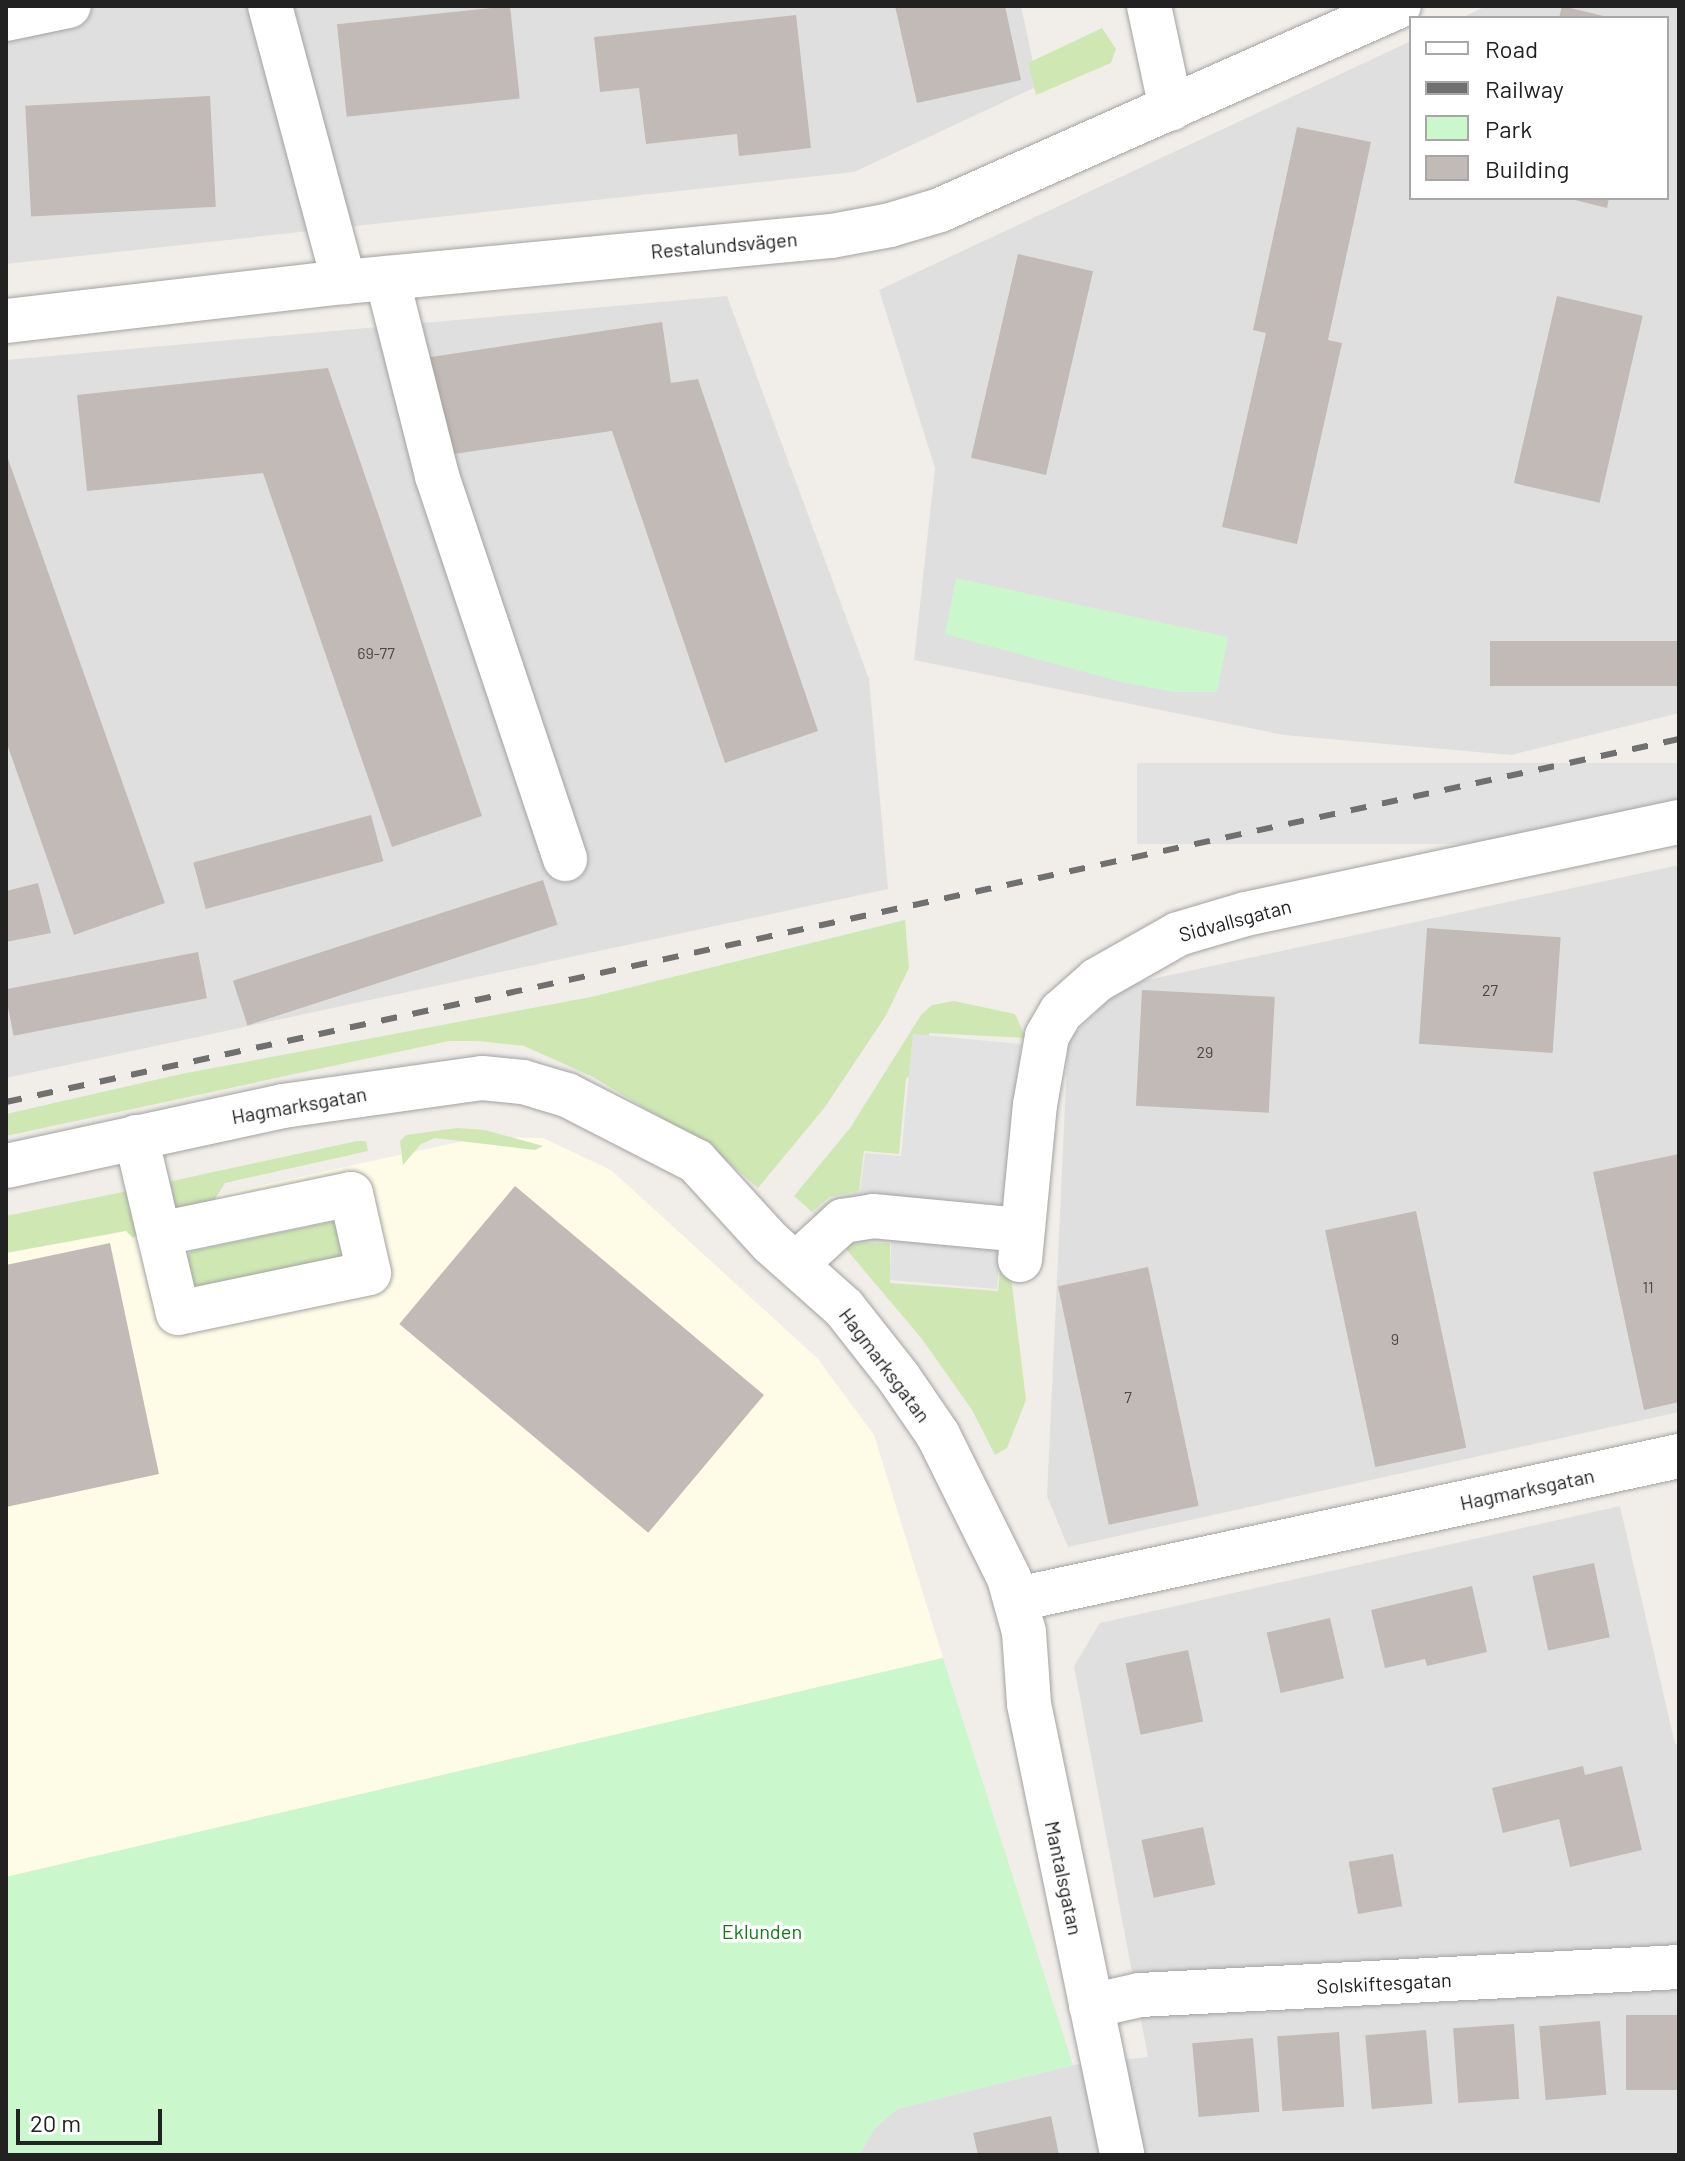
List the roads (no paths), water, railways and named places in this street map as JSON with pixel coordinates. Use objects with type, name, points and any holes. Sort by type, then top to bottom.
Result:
[{"type":"street","points":[[6,19],[69,6]]},
{"type":"street","points":[[270,6],[344,282]]},
{"type":"street","points":[[1149,6],[1171,109]]},
{"type":"street","name":"Restalundsvägen","points":[[6,321],[344,282],[832,236],[890,225],[940,210],[1399,6]]},
{"type":"street","points":[[387,278],[437,476],[565,859]]},
{"type":"street","name":"Sidvallsgatan","points":[[796,1264],[843,1221],[873,1216],[1021,1245],[1047,1036],[1076,996],[1139,952],[1178,934],[1246,914],[1679,822]]},
{"type":"street","name":"Hagmarksgatan","points":[[6,1166],[136,1137],[427,1082],[482,1078],[523,1082],[567,1095],[696,1161],[796,1264],[844,1308],[938,1435],[1018,1599],[1679,1456]]},
{"type":"street","points":[[136,1137],[159,1234],[178,1313],[369,1273],[351,1194],[159,1234]]},
{"type":"street","name":"Mantalsgatan","points":[[1018,1599],[1029,1704],[1122,2155]]},
{"type":"street","name":"Solskiftesgatan","points":[[1091,2006],[1140,1995],[1679,1967]]},
{"type":"railway","points":[[6,1102],[1679,739]]},
{"type":"park label","name":"Eklunden","points":[[762,1931]]}]
